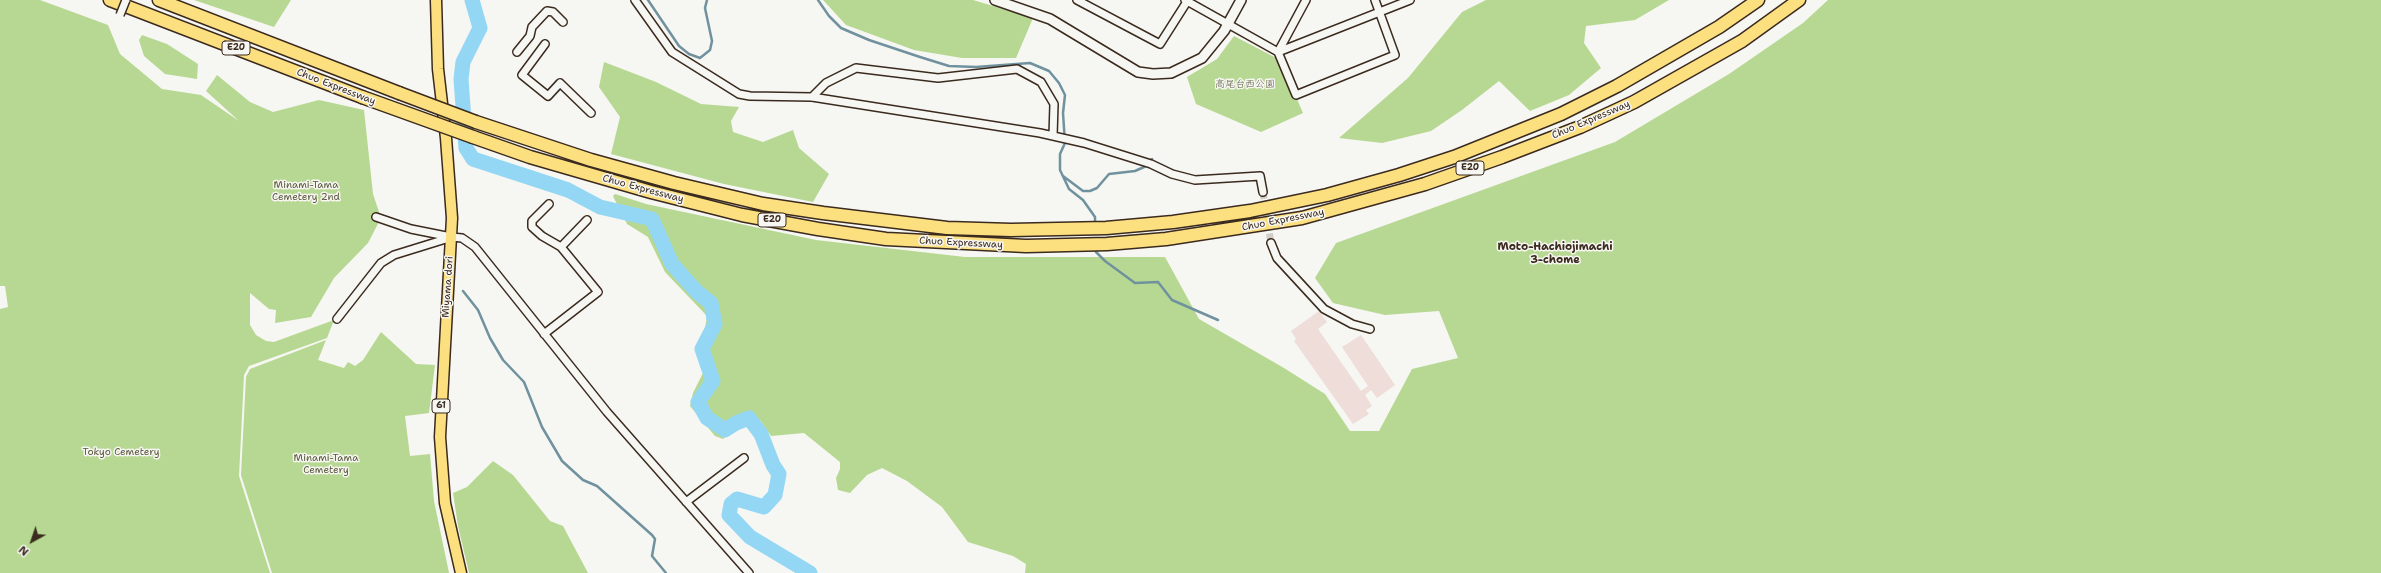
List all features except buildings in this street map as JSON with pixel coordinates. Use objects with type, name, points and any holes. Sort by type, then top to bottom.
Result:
[{"type":"highway","name":"Chuo Expressway","points":[[110,0],[362,97],[530,157],[651,192],[742,215],[818,229],[886,239],[956,244],[1081,245],[1173,238],[1302,218],[1425,184],[1502,157],[1580,126],[1673,81],[1742,41],[1799,0]]},
{"type":"highway","name":"Chuo Expressway","points":[[159,0],[476,122],[591,160],[674,183],[763,204],[885,222],[947,228],[1011,230],[1106,228],[1250,211],[1327,195],[1454,157],[1561,114],[1617,86],[1719,27],[1758,0]]},
{"type":"main road","name":"Miyama dori","points":[[436,0],[438,69],[451,186],[451,237],[440,437],[445,503],[461,573]]},
{"type":"street","points":[[119,17],[126,0]]},
{"type":"street","points":[[635,0],[672,52],[730,89],[750,96],[812,97],[1068,139],[1148,163],[1172,174],[1195,180],[1260,176],[1263,192]]},
{"type":"street","points":[[996,0],[1050,19],[1138,72],[1153,74],[1171,73],[1202,58],[1210,51],[1241,0]]},
{"type":"street","points":[[1077,0],[1160,44],[1187,0],[1227,25],[1278,52],[1296,95],[1395,55],[1380,12],[1374,0]]},
{"type":"street","points":[[1278,52],[1306,0]]},
{"type":"street","points":[[1278,52],[1410,0]]},
{"type":"street","points":[[518,52],[530,36],[532,27],[548,11],[553,12],[563,22]]},
{"type":"street","points":[[544,44],[522,75],[548,96],[560,83],[590,113]]},
{"type":"street","points":[[812,97],[826,83],[856,68],[938,78],[1017,69],[1041,82],[1054,104],[1057,137]]},
{"type":"street","points":[[544,334],[598,292],[561,247],[542,236],[532,227],[532,221],[549,204]]},
{"type":"street","points":[[376,217],[405,227],[462,238],[475,247],[616,422],[749,573]]},
{"type":"street","points":[[561,247],[587,220]]},
{"type":"street","points":[[337,319],[382,263],[394,255],[451,237]]},
{"type":"street","points":[[1271,243],[1277,258],[1324,309],[1352,324],[1370,329]]},
{"type":"street","points":[[686,502],[744,458]]},
{"type":"shaded area","points":[[1319,311],[1327,322],[1318,329],[1361,391],[1368,386],[1342,347],[1361,335],[1395,385],[1377,398],[1371,390],[1365,395],[1372,406],[1366,410],[1369,414],[1353,424],[1294,341],[1296,339],[1291,331]]},
{"type":"green space","points":[[0,0],[40,0],[108,25],[120,54],[162,89],[201,95],[239,121],[206,91],[217,75],[250,102],[273,112],[319,100],[364,110],[373,194],[381,218],[368,243],[334,278],[311,317],[275,323],[276,310],[269,309],[250,293],[250,325],[256,335],[266,341],[274,342],[334,320],[327,338],[249,366],[244,375],[239,476],[270,573],[0,573],[0,309],[8,307],[5,286],[0,286]]},
{"type":"green space","points":[[194,0],[291,0],[274,27]]},
{"type":"green space","points":[[823,0],[973,0],[1033,18],[1016,58],[962,58],[914,50],[846,25]]},
{"type":"green space","points":[[1486,0],[1669,0],[1635,20],[1586,26],[1584,43],[1601,68],[1569,95],[1530,111],[1499,81],[1462,110],[1431,131],[1382,143],[1339,138],[1408,78],[1462,12]]},
{"type":"green space","points":[[1828,0],[2381,0],[2381,573],[1025,573],[1026,564],[1013,556],[968,542],[942,507],[907,481],[882,468],[867,475],[850,493],[838,490],[836,478],[840,469],[840,462],[804,433],[771,436],[760,420],[740,425],[723,439],[715,436],[690,406],[693,393],[703,373],[700,359],[707,316],[665,272],[648,237],[627,224],[613,196],[615,194],[646,204],[816,240],[965,257],[1165,257],[1199,319],[1284,368],[1325,394],[1350,431],[1379,431],[1412,369],[1458,358],[1439,311],[1385,315],[1333,303],[1315,278],[1336,243],[1615,142],[1729,74],[1803,23]]},
{"type":"green space","points":[[142,35],[167,44],[198,64],[197,79],[165,74],[144,56],[139,40]]},
{"type":"green space","name":"高尾台西公園","points":[[1234,36],[1280,60],[1303,113],[1261,132],[1196,104],[1187,77],[1217,59]]},
{"type":"green space","points":[[604,62],[656,82],[701,104],[739,107],[731,121],[733,132],[763,142],[793,130],[799,148],[829,174],[813,202],[724,184],[611,154],[620,117],[599,87]]},
{"type":"green space","name":"Minami-Tama Cemetery","points":[[381,332],[416,364],[435,365],[429,413],[405,416],[410,456],[430,454],[434,501],[449,573],[272,573],[241,475],[246,377],[250,369],[326,340],[318,360],[344,368],[348,362],[355,366],[363,360]]},
{"type":"green space","points":[[493,461],[513,475],[550,521],[563,526],[588,573],[469,573],[458,526],[453,493],[467,487]]},
{"type":"waterway","points":[[472,0],[480,28],[463,62],[461,79],[466,148],[473,159],[568,190],[600,207],[652,219],[672,264],[697,292],[711,303],[715,324],[702,349],[713,381],[698,402],[707,418],[725,430],[736,423],[749,418],[761,434],[773,465],[779,474],[775,495],[764,507],[737,499],[731,504],[729,515],[750,537],[810,573]]},
{"type":"waterway","points":[[648,0],[679,46],[689,54],[700,58],[710,50],[712,41],[705,8],[707,0]]},
{"type":"waterway","points":[[818,0],[829,16],[841,28],[869,40],[949,66],[976,67],[1030,63],[1049,71],[1059,83],[1065,95],[1063,113],[1065,143],[1060,154],[1060,170],[1069,189],[1083,200],[1095,217],[1095,225]]},
{"type":"waterway","points":[[467,161],[470,155]]},
{"type":"waterway","points":[[1063,176],[1083,191],[1090,191],[1097,188],[1109,174],[1135,171],[1144,167],[1152,159]]},
{"type":"waterway","points":[[1096,248],[1096,252],[1105,261],[1135,283],[1158,282],[1172,300],[1218,320]]},
{"type":"waterway","points":[[463,291],[478,310],[490,338],[503,360],[524,382],[542,427],[562,461],[583,480],[597,486],[652,535],[655,539],[652,556],[666,573]]},
{"type":"tunnel","points":[[1263,192],[1271,243]]},
{"type":"district","name":"Moto-Hachiojimachi 3-chome","points":[[1555,253]]},
{"type":"park label","name":"Minami-Tama Cemetery 2nd","points":[[306,190]]},
{"type":"park label","name":"Tokyo Cemetery","points":[[121,452]]}]
